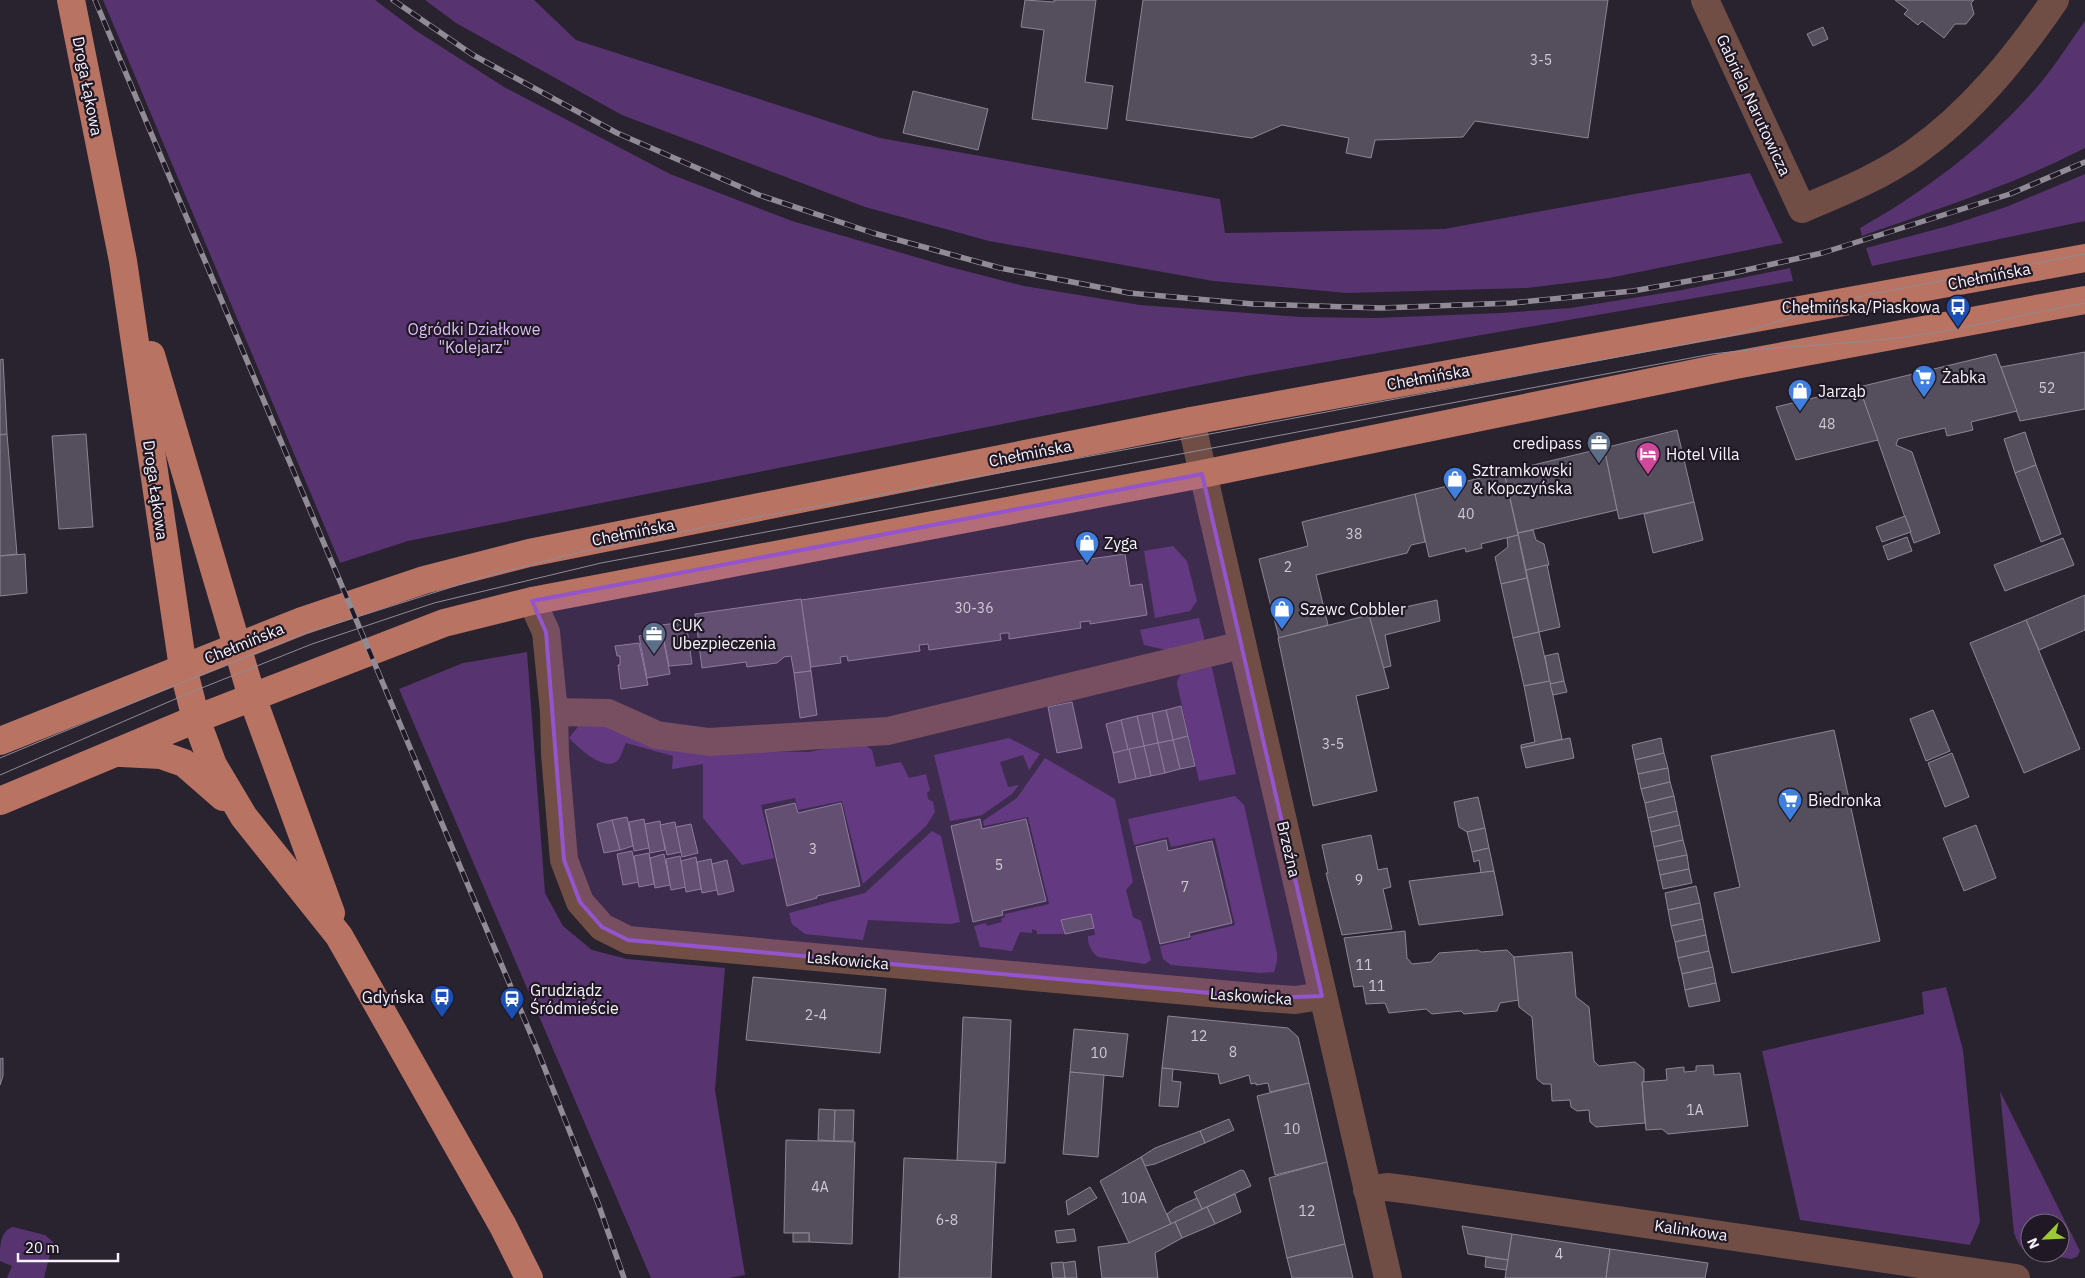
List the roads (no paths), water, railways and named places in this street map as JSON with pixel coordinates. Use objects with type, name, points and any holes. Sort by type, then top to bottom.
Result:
[{"type":"main road","name":"Droga Łąkowa","points":[[71,0],[123,261],[183,668],[196,719]]},
{"type":"main road","name":"Chełmińska","points":[[0,741],[302,621],[424,580],[529,553],[1191,421],[2085,258]]},
{"type":"main road","name":"Droga Łąkowa","points":[[123,261],[236,646]]},
{"type":"main road","points":[[0,802],[110,754],[322,670],[444,624],[532,601],[1202,474],[1735,365],[2085,300]]},
{"type":"main road","points":[[236,646],[252,698],[339,936]]},
{"type":"main road","points":[[196,719],[213,765],[244,817]]},
{"type":"main road","points":[[110,754],[161,755],[184,763],[201,776],[244,817],[339,936],[503,1226],[529,1278]]},
{"type":"street","name":"Gabriela Narutowicza","points":[[1705,0],[1802,210],[1853,187],[1897,163],[1913,154],[1942,132],[1979,97],[2035,28],[2055,0]]},
{"type":"street","name":"Brzeźna","points":[[1191,421],[1388,1278]]},
{"type":"street","name":"Laskowicka","points":[[532,601],[546,632],[554,712],[564,860],[580,902],[602,927],[628,940],[1265,998],[1295,1000],[1322,996]]},
{"type":"street","points":[[554,712],[608,713],[657,735],[709,742],[888,731],[1242,645]]},
{"type":"street","name":"Kalinkowa","points":[[1367,1190],[1387,1187],[1411,1190],[2016,1278]]},
{"type":"tram line","points":[[0,758],[303,634],[490,575],[581,552],[720,524],[1734,335],[1866,295],[2085,254]]},
{"type":"tram line","points":[[0,775],[189,693],[312,644],[434,603],[601,563],[1712,354],[1928,334],[2085,303]]},
{"type":"railway","points":[[95,0],[537,1049],[598,1203],[624,1278]]},
{"type":"railway","points":[[393,0],[473,55],[617,133],[759,195],[873,233],[1000,268],[1129,293],[1253,304],[1381,308],[1512,303],[1633,291],[1733,273],[1822,253],[2010,194],[2085,162]]},
{"type":"place","name":"Chełmińska/Piaskowa","points":[[1958,328]]},
{"type":"place","name":"Żabka","points":[[1924,398]]},
{"type":"place","name":"Jarząb","points":[[1800,412]]},
{"type":"place","name":"credipass","points":[[1599,464]]},
{"type":"place","name":"Hotel Villa","points":[[1648,475]]},
{"type":"place","name":"Sztramkowski & Kopczyńska","points":[[1455,500]]},
{"type":"place","name":"Zyga","points":[[1087,564]]},
{"type":"place","name":"Szewc Cobbler","points":[[1282,630]]},
{"type":"place","name":"CUK Ubezpieczenia","points":[[654,655]]},
{"type":"place","name":"Biedronka","points":[[1790,821]]},
{"type":"place","name":"Gdyńska","points":[[442,1018]]},
{"type":"place","name":"Grudziądz Śródmieście","points":[[512,1020]]},
{"type":"park label","name":"Ogródki Działkowe \"Kolejarz\"","points":[[474,338]]}]
